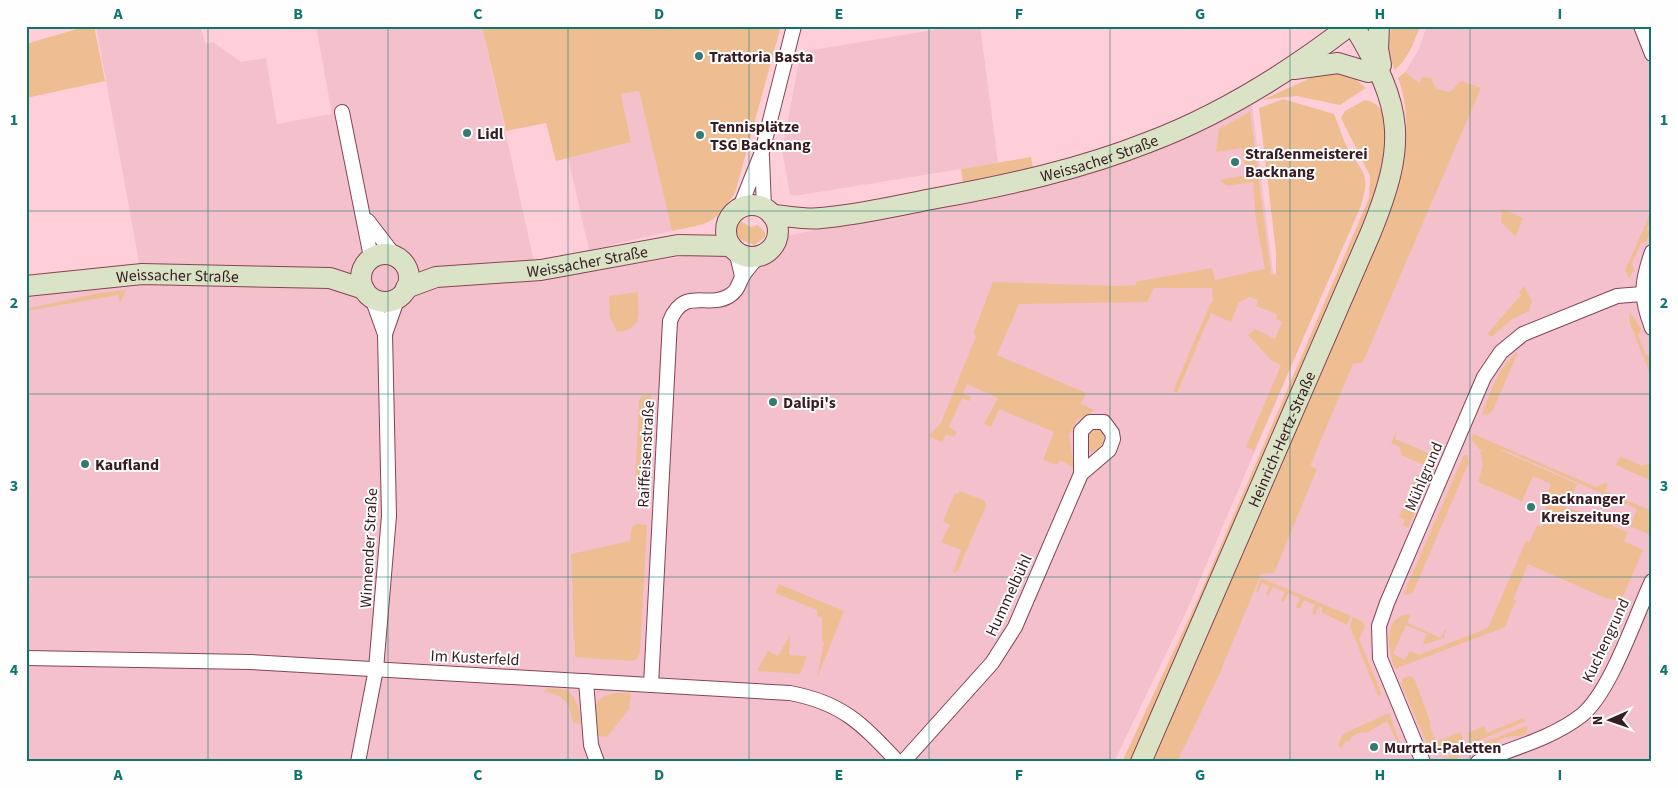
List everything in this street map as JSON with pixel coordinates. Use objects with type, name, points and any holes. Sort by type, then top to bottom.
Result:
[{"type":"street","name":"Weissacher Straße","points":[[740,207],[762,152],[794,26]]},
{"type":"street","points":[[1379,26],[1378,49],[1387,86]]},
{"type":"street","points":[[1641,26],[1652,54]]},
{"type":"street","name":"Weissacher Straße","points":[[776,239],[820,218],[988,188],[1089,163],[1179,129],[1224,106],[1284,71],[1348,28]]},
{"type":"street","name":"Heinrich-Hertz-Straße","points":[[1142,762],[1380,208],[1393,167],[1396,128],[1387,86],[1376,62],[1348,28]]},
{"type":"street","name":"Heinrich-Hertz-Straße","points":[[1348,28],[1368,72],[1393,108]]},
{"type":"street","points":[[1284,71],[1316,64],[1338,63],[1368,72]]},
{"type":"street","points":[[342,112],[364,214],[367,262],[361,278],[368,293]]},
{"type":"street","name":"Weissacher Straße","points":[[678,245],[733,249],[745,256],[758,256],[770,249],[776,239],[777,226],[768,211],[762,152]]},
{"type":"street","name":"Weissacher Straße","points":[[26,286],[142,274],[330,278],[385,302],[436,277],[541,270],[678,245],[727,223],[732,214],[740,207],[750,204],[768,211],[820,218]]},
{"type":"street","points":[[364,214],[408,273],[402,293]]},
{"type":"street","points":[[727,223],[726,233],[742,276]]},
{"type":"street","points":[[1652,252],[1644,276],[1642,294],[1652,328]]},
{"type":"street","name":"Weissacher Straße","points":[[330,278],[386,254],[436,277]]},
{"type":"street","name":"Raiffeisenstraße","points":[[651,685],[670,321],[673,313],[686,301],[729,297],[739,288],[742,276],[758,256]]},
{"type":"street","name":"Winnender Straße","points":[[368,293],[386,334]]},
{"type":"street","name":"Winnender Straße","points":[[358,762],[376,669],[389,516],[386,334],[402,293]]},
{"type":"street","name":"Mühlgrund","points":[[1423,762],[1380,658],[1379,626],[1387,603],[1484,377],[1501,352],[1523,334],[1617,296],[1642,294]]},
{"type":"street","name":"Hummelbühl","points":[[903,762],[1004,647],[1015,627],[1081,474]]},
{"type":"street","name":"Kuchengrund","points":[[1478,762],[1555,730],[1586,710],[1596,700],[1609,677],[1652,581]]},
{"type":"street","name":"Im Kusterfeld","points":[[26,658],[231,661],[790,692],[816,698],[841,709],[855,719],[898,762]]},
{"type":"street","points":[[586,681],[591,745],[597,762]]},
{"type":"shaded area","points":[[87,26],[94,26],[105,81],[26,98],[26,44]]},
{"type":"shaded area","points":[[96,26],[200,26],[206,44],[213,42],[241,62],[266,58],[277,124],[332,114],[316,26],[482,26],[538,280],[718,251],[735,259],[759,259],[777,248],[790,235],[1074,178],[1188,137],[1252,105],[1273,272],[1322,294],[1187,610],[1114,762],[26,762],[26,297],[127,283],[139,262]]},
{"type":"shaded area","name":"Tennisplätze TSG Backnang","points":[[482,26],[781,26],[735,193],[721,212],[709,221],[672,231],[639,91],[621,94],[631,142],[556,161],[546,123],[506,131]]},
{"type":"shaded area","points":[[957,26],[980,26],[998,163],[794,196],[790,194],[782,150],[801,52]]},
{"type":"shaded area","points":[[1392,26],[1420,26],[1410,50],[1395,70],[1386,50]]},
{"type":"shaded area","points":[[1427,26],[1652,26],[1652,762],[1167,762],[1449,104],[1405,72],[1418,51]]},
{"type":"shaded area","points":[[1326,71],[1357,76],[1356,80],[1366,88],[1340,105],[1296,96],[1262,100]]},
{"type":"shaded area","points":[[1405,72],[1420,83],[1422,77],[1431,78],[1436,89],[1450,92],[1461,81],[1481,88],[1363,362],[1353,364],[1310,466],[1317,469],[1274,573],[1261,574],[1219,675],[1177,762],[1153,762],[1397,186],[1406,132],[1405,105],[1398,78]]},
{"type":"shaded area","points":[[639,91],[672,231],[589,250],[568,157],[631,142],[621,94]]},
{"type":"shaded area","points":[[1283,99],[1334,114],[1350,153],[1363,172],[1365,186],[1360,208],[1254,451],[1246,447],[1281,365],[1271,360],[1248,335],[1255,329],[1275,339],[1282,322],[1276,319],[1277,314],[1256,306],[1258,300],[1250,297],[1239,302],[1231,322],[1211,313],[1177,393],[1173,391],[1211,302],[1213,302],[1212,288],[1154,288],[1147,302],[1019,304],[997,355],[1086,393],[1081,404],[1094,410],[1077,420],[1069,435],[1074,468],[1060,460],[1057,465],[1043,460],[1054,432],[999,409],[991,427],[984,424],[998,398],[967,384],[963,394],[971,397],[970,401],[962,398],[949,427],[957,432],[954,437],[946,434],[942,442],[929,436],[941,423],[976,336],[973,334],[993,282],[1118,286],[1136,285],[1136,282],[1140,281],[1212,268],[1215,280],[1265,269],[1256,220],[1253,182],[1227,186],[1219,180],[1246,175],[1242,148],[1216,152],[1219,129],[1250,112],[1271,274],[1276,275],[1276,252],[1259,108]]},
{"type":"shaded area","points":[[1365,100],[1375,104],[1382,110],[1386,119],[1388,140],[1386,172],[1132,762],[1122,762],[1197,601],[1369,198],[1370,176],[1341,118],[1345,111]]},
{"type":"shaded area","points":[[1031,157],[1034,174],[964,189],[961,169]]},
{"type":"shaded area","points":[[1502,209],[1523,218],[1516,237],[1501,222]]},
{"type":"shaded area","points":[[1652,209],[1652,218],[1647,229],[1650,234],[1646,242],[1641,243],[1632,263],[1634,270],[1629,278],[1625,271]]},
{"type":"shaded area","points":[[741,221],[750,227],[758,225],[765,232],[765,237],[754,245],[741,240],[736,230]]},
{"type":"shaded area","points":[[1524,286],[1532,301],[1529,311],[1512,319],[1493,336],[1489,336],[1488,333],[1521,295],[1519,292]]},
{"type":"shaded area","points":[[126,290],[120,303],[118,295],[26,311],[26,309],[99,293]]},
{"type":"shaded area","points":[[638,292],[638,319],[636,324],[632,328],[617,332],[610,317],[609,296]]},
{"type":"shaded area","points":[[1630,312],[1641,329],[1638,336],[1646,355],[1652,357],[1652,379],[1629,321]]},
{"type":"shaded area","points":[[1518,352],[1493,410],[1488,415],[1482,414],[1500,372],[1505,364]]},
{"type":"shaded area","points":[[651,394],[647,487],[645,492],[638,489],[635,484],[639,401],[642,396]]},
{"type":"shaded area","points":[[1398,428],[1395,439],[1428,453],[1433,444],[1442,448],[1433,469],[1401,455],[1400,447],[1391,443]]},
{"type":"shaded area","points":[[1096,429],[1102,431],[1105,439],[1099,449],[1092,452],[1087,448],[1088,436]]},
{"type":"shaded area","points":[[1473,434],[1596,487],[1604,483],[1608,484],[1605,491],[1652,511],[1650,535],[1630,526],[1637,509],[1504,450],[1480,450],[1471,439]]},
{"type":"shaded area","points":[[1500,450],[1577,484],[1569,503],[1547,494],[1551,484],[1533,476],[1522,501],[1478,482],[1483,466],[1480,451]]},
{"type":"shaded area","points":[[1464,455],[1467,455],[1469,462],[1414,590],[1411,594],[1403,595]]},
{"type":"shaded area","points":[[1620,456],[1642,466],[1652,463],[1652,481],[1616,465]]},
{"type":"shaded area","points":[[1417,474],[1429,480],[1408,528],[1403,525],[1405,520],[1399,517]]},
{"type":"shaded area","points":[[960,491],[985,501],[986,506],[957,572],[953,573],[961,550],[941,542],[950,525],[943,521],[955,493],[958,494]]},
{"type":"shaded area","points":[[1548,501],[1567,508],[1561,521],[1547,515],[1545,509]]},
{"type":"shaded area","points":[[1570,508],[1628,532],[1624,541],[1643,550],[1621,601],[1605,598],[1528,564],[1513,599],[1516,600],[1505,627],[1395,669],[1389,644],[1391,627],[1395,620],[1411,614],[1407,623],[1441,638],[1446,630],[1444,638],[1426,644],[1423,643],[1427,634],[1406,625],[1393,654],[1405,660],[1410,651],[1419,655],[1488,628],[1526,541],[1529,543],[1537,525],[1542,527],[1546,519],[1562,525]]},
{"type":"shaded area","points":[[637,524],[647,525],[640,652],[637,659],[632,661],[575,657],[571,554],[630,541],[632,527]]},
{"type":"shaded area","points":[[1261,578],[1351,616],[1347,625],[1321,612],[1323,608],[1319,606],[1315,615],[1312,614],[1315,605],[1304,600],[1300,609],[1296,607],[1300,598],[1288,593],[1284,602],[1281,601],[1285,592],[1273,587],[1268,596],[1266,595],[1269,586],[1262,583],[1258,592],[1256,591]]},
{"type":"shaded area","points":[[779,584],[844,611],[817,678],[824,642],[822,642],[822,617],[817,616],[817,610],[775,593]]},
{"type":"shaded area","points":[[1353,617],[1363,622],[1365,626],[1359,639],[1382,695],[1378,696],[1350,626]]},
{"type":"shaded area","points":[[790,635],[789,655],[807,656],[800,674],[757,671],[768,651],[778,656]]},
{"type":"shaded area","points":[[1410,676],[1414,678],[1436,742],[1460,732],[1466,745],[1441,753],[1428,746],[1401,684],[1403,678]]},
{"type":"shaded area","points":[[547,688],[567,690],[574,697],[580,714],[580,724],[573,723],[568,704],[565,700],[556,695],[543,692]]},
{"type":"shaded area","points":[[617,693],[631,693],[629,709],[607,737],[597,736],[595,707],[597,702],[601,698]]},
{"type":"shaded area","points":[[1389,713],[1406,760],[1387,721],[1366,733],[1362,732],[1352,736],[1349,742],[1346,740],[1342,748],[1338,746],[1343,734]]},
{"type":"shaded area","points":[[1523,718],[1526,721],[1470,744],[1468,733],[1484,726],[1487,733]]},
{"type":"shaded area","points":[[1526,726],[1528,727],[1525,735],[1507,737],[1499,740],[1492,748],[1485,750],[1479,748],[1460,755],[1456,762],[1443,762],[1444,758]]},
{"type":"place","name":"Trattoria Basta","points":[[699,56]]},
{"type":"place","name":"Lidl","points":[[467,133]]},
{"type":"place","name":"Tennisplätze TSG Backnang","points":[[700,135]]},
{"type":"place","name":"Straßenmeisterei Backnang","points":[[1235,162]]},
{"type":"place","name":"Dalipi's","points":[[773,402]]},
{"type":"place","name":"Kaufland","points":[[85,464]]},
{"type":"place","name":"Backnanger Kreiszeitung","points":[[1531,507]]},
{"type":"place","name":"Murrtal-Paletten","points":[[1374,747]]}]
